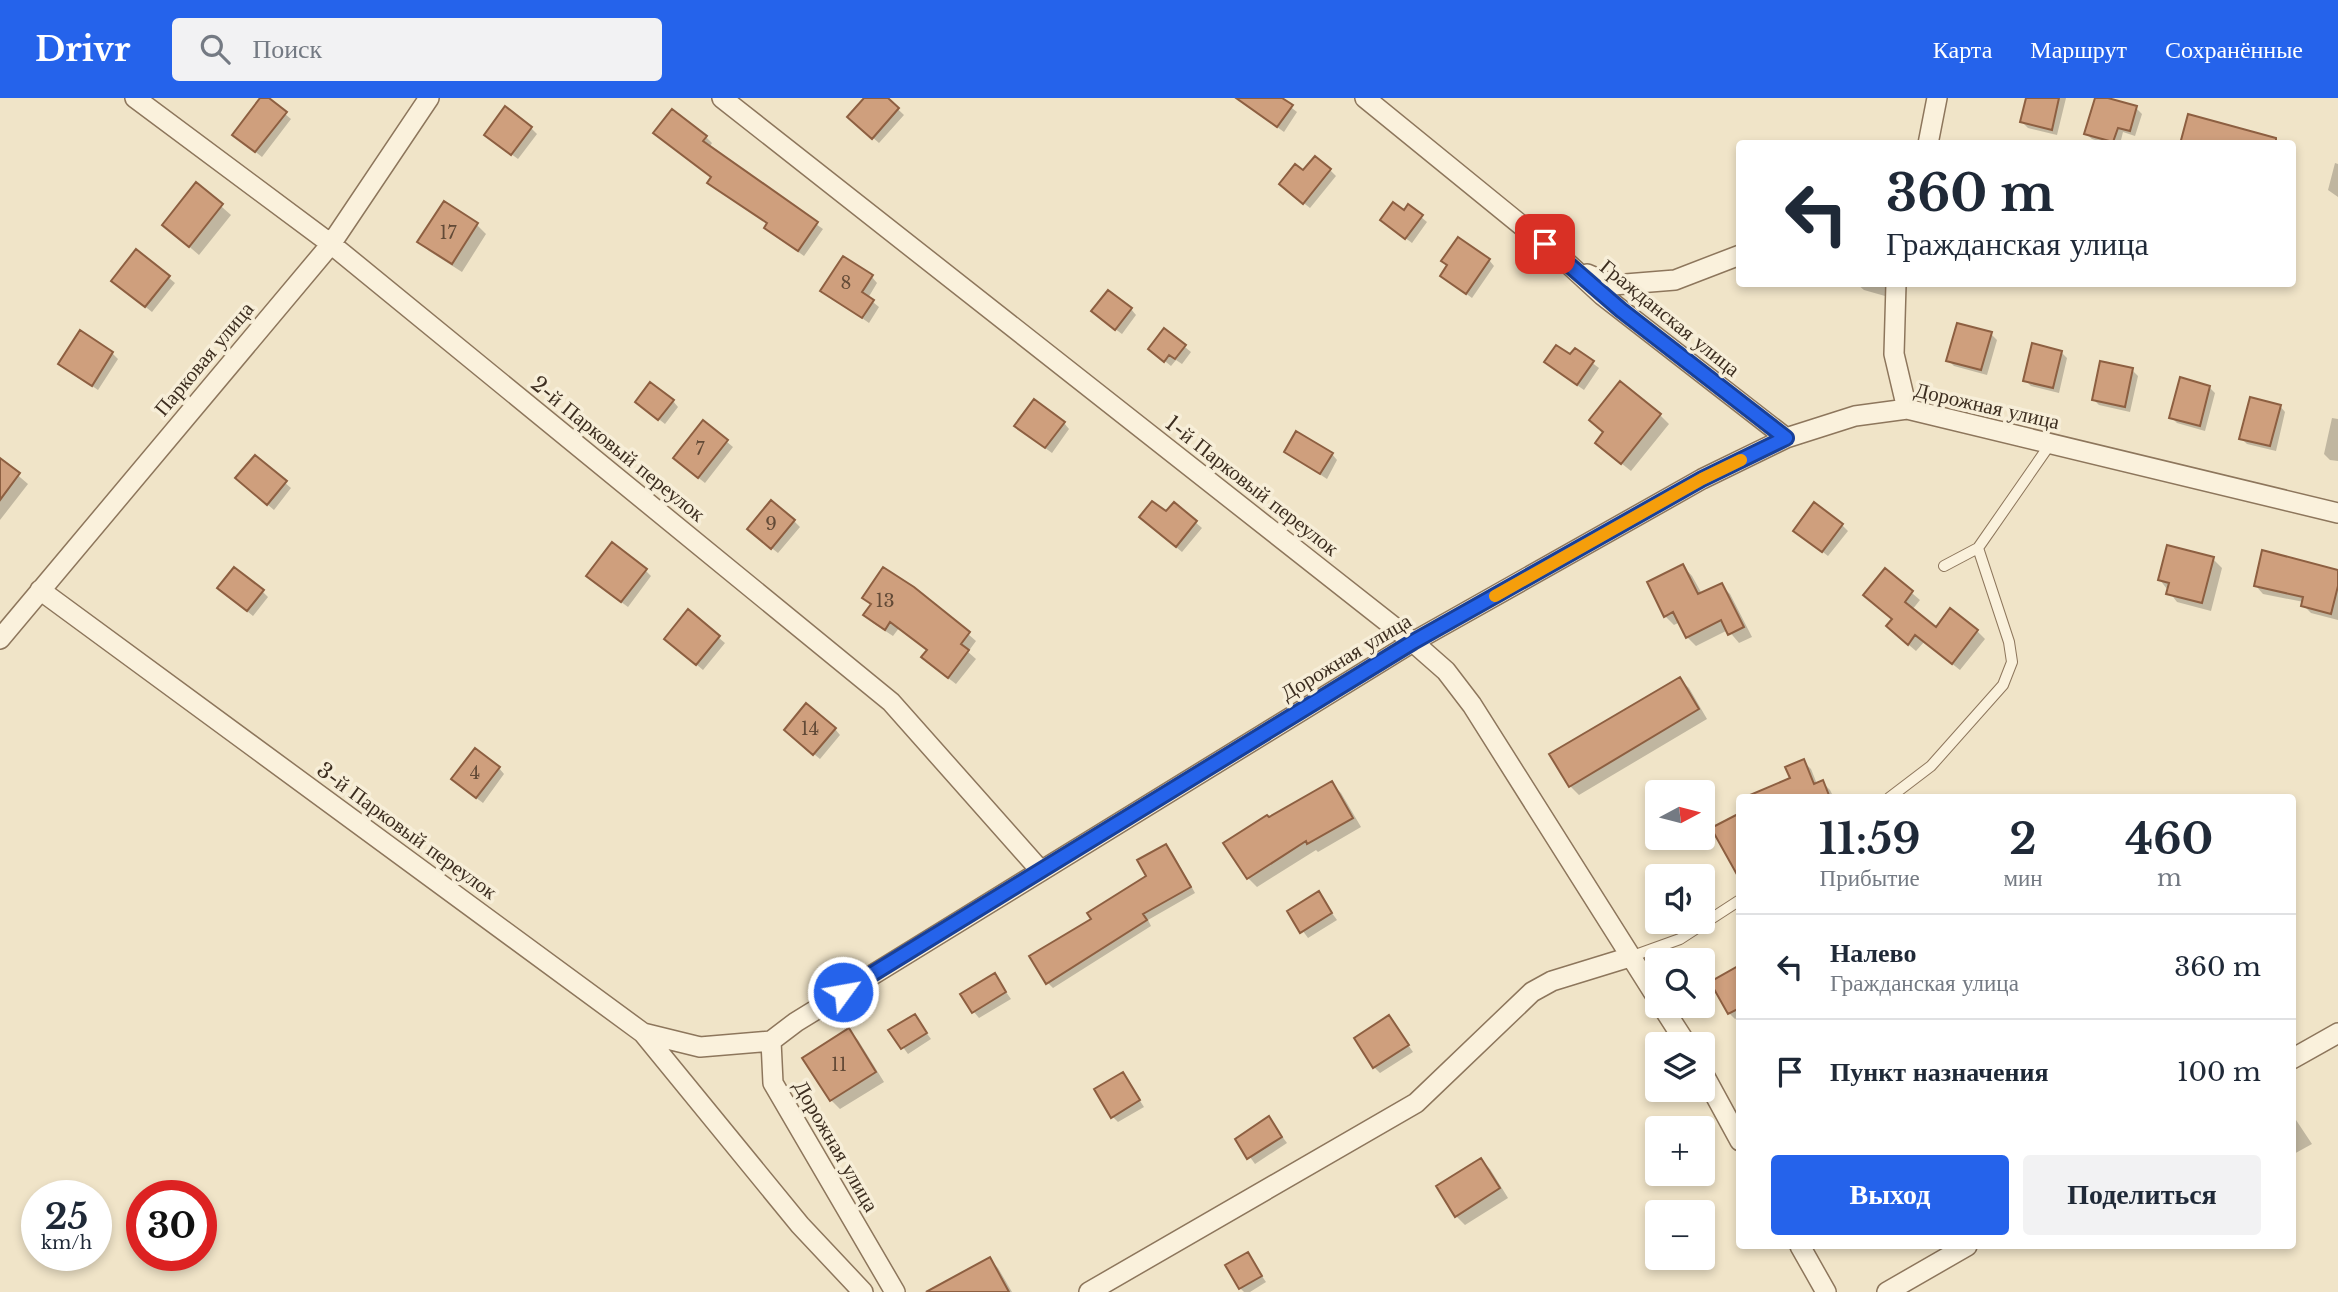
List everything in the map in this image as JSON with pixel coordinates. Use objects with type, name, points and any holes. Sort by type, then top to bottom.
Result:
[{"type":"street","name":"2-й Парковый переулок","points":[[135,98],[331,244],[891,702],[1041,871]]},
{"type":"street","name":"Парковая улица","points":[[0,639],[331,244],[429,98]]},
{"type":"street","name":"1-й Парковый переулок","points":[[722,98],[1413,642],[1446,671],[1472,705],[1645,980]]},
{"type":"street","name":"Гражданская улица","points":[[1365,98],[1564,260],[1612,303],[1786,438]]},
{"type":"street","points":[[1929,140],[1937,98]]},
{"type":"street","points":[[1564,260],[1590,276],[1613,285],[1675,280],[1736,257]]},
{"type":"street","points":[[1896,287],[1894,354],[1907,409]]},
{"type":"street","name":"Дорожная улица","points":[[895,1292],[773,1083],[771,1041],[819,1007],[1413,642],[1702,479],[1786,438],[1855,416],[1907,409],[2338,513]]},
{"type":"street","name":"3-й Парковый переулок","points":[[40,590],[643,1033],[700,1047],[771,1041]]},
{"type":"street","points":[[1089,1292],[1416,1103],[1532,992],[1552,981],[1630,957]]},
{"type":"street","points":[[2296,1057],[2338,1032]]},
{"type":"street","points":[[643,1033],[800,1225],[863,1292]]},
{"type":"street","points":[[1715,1095],[1736,1134]]},
{"type":"street","points":[[1802,1249],[1826,1292]]},
{"type":"street","points":[[1887,1292],[1962,1249]]},
{"type":"lane","points":[[1944,566],[1978,548],[2051,443]]},
{"type":"lane","points":[[1894,794],[1931,766],[2003,685],[2012,662],[2009,642],[1978,548]]},
{"type":"lane","points":[[1630,957],[1680,939],[1736,903]]},
{"type":"building","points":[[260,98],[269,98],[287,112],[255,152],[232,135]]},
{"type":"building","points":[[864,98],[888,98],[899,108],[872,139],[847,117]]},
{"type":"building","points":[[1236,98],[1282,98],[1293,105],[1277,127]]},
{"type":"building","points":[[2026,98],[2059,98],[2052,130],[2020,122]]},
{"type":"building","points":[[2095,98],[2108,98],[2137,106],[2130,131],[2118,128],[2114,140],[2084,134]]},
{"type":"building","points":[[505,106],[532,127],[511,155],[484,135]]},
{"type":"building","points":[[672,109],[707,136],[703,141],[818,222],[798,251],[764,228],[767,223],[707,183],[711,177],[653,133]]},
{"type":"building","points":[[2188,114],[2276,138],[2276,140],[2181,140]]},
{"type":"building","points":[[1315,156],[1331,169],[1303,204],[1279,184],[1295,164],[1303,170]]},
{"type":"building","points":[[196,182],[223,204],[189,247],[162,225]]},
{"type":"building","points":[[444,201],[478,223],[452,264],[417,242]]},
{"type":"building","points":[[1393,202],[1404,210],[1408,204],[1423,215],[1405,239],[1380,220]]},
{"type":"building","points":[[1458,237],[1490,259],[1466,294],[1440,276],[1447,265],[1441,261]]},
{"type":"building","points":[[136,249],[170,276],[145,307],[111,281]]},
{"type":"building","points":[[843,256],[873,275],[862,292],[874,300],[862,318],[820,291]]},
{"type":"building","points":[[1108,290],[1132,308],[1115,330],[1091,311]]},
{"type":"building","points":[[1957,323],[1992,332],[1981,370],[1946,361]]},
{"type":"building","points":[[1164,328],[1186,345],[1175,359],[1169,355],[1164,362],[1148,349]]},
{"type":"building","points":[[80,330],[113,352],[92,386],[58,364]]},
{"type":"building","points":[[2032,343],[2062,351],[2053,388],[2023,381]]},
{"type":"building","points":[[1556,345],[1570,354],[1575,348],[1594,361],[1577,385],[1544,362]]},
{"type":"building","points":[[2100,361],[2133,368],[2125,407],[2092,400]]},
{"type":"building","points":[[2180,377],[2210,386],[2200,426],[2169,418]]},
{"type":"building","points":[[1620,381],[1661,414],[1621,464],[1595,443],[1603,432],[1589,420]]},
{"type":"building","points":[[650,382],[674,400],[658,420],[635,402]]},
{"type":"building","points":[[2250,397],[2281,405],[2270,446],[2239,439]]},
{"type":"building","points":[[1034,399],[1065,422],[1045,448],[1014,426]]},
{"type":"building","points":[[703,420],[728,440],[698,478],[673,458]]},
{"type":"building","points":[[1296,431],[1333,453],[1320,474],[1284,452]]},
{"type":"building","points":[[255,455],[287,481],[267,505],[235,478]]},
{"type":"building","points":[[0,458],[20,473],[0,500]]},
{"type":"building","points":[[771,500],[795,520],[771,549],[747,529]]},
{"type":"building","points":[[1152,501],[1166,511],[1174,502],[1197,521],[1176,547],[1139,517]]},
{"type":"building","points":[[1814,502],[1843,524],[1822,552],[1793,531]]},
{"type":"building","points":[[612,542],[647,569],[621,602],[586,576]]},
{"type":"building","points":[[2167,545],[2214,557],[2202,603],[2166,594],[2169,583],[2158,580]]},
{"type":"building","points":[[2262,550],[2338,570],[2338,586],[2331,614],[2301,606],[2303,597],[2254,586]]},
{"type":"building","points":[[1683,564],[1698,594],[1722,583],[1744,627],[1728,635],[1721,620],[1686,638],[1673,612],[1664,617],[1647,582]]},
{"type":"building","points":[[234,567],[264,590],[247,611],[217,588]]},
{"type":"building","points":[[883,567],[914,587],[970,632],[961,644],[969,650],[948,678],[921,657],[927,650],[890,622],[885,630],[863,615],[871,604],[862,598]]},
{"type":"building","points":[[1885,568],[1913,591],[1905,602],[1936,627],[1950,608],[1978,630],[1952,664],[1915,635],[1908,645],[1886,626],[1892,619],[1863,595]]},
{"type":"building","points":[[688,609],[720,636],[696,665],[664,639]]},
{"type":"building","points":[[1680,677],[1699,709],[1569,787],[1549,754]]},
{"type":"building","points":[[806,703],[836,728],[813,755],[784,730]]},
{"type":"building","points":[[475,748],[500,767],[476,798],[451,779]]},
{"type":"building","points":[[1804,759],[1814,784],[1823,780],[1828,794],[1752,794],[1790,778],[1785,767]]},
{"type":"building","points":[[1332,781],[1353,818],[1307,844],[1306,841],[1247,879],[1223,843],[1267,815],[1269,817]]},
{"type":"building","points":[[1736,815],[1736,873],[1715,835],[1715,826]]},
{"type":"building","points":[[1166,844],[1191,887],[1143,914],[1147,920],[1046,984],[1029,956],[1091,919],[1087,913],[1146,876],[1137,860]]},
{"type":"building","points":[[1319,891],[1332,913],[1300,933],[1287,911]]},
{"type":"building","points":[[1736,967],[1736,1010],[1728,1014],[1715,991],[1715,979]]},
{"type":"building","points":[[995,973],[1006,992],[972,1013],[960,994]]},
{"type":"building","points":[[915,1014],[927,1033],[901,1049],[888,1030]]},
{"type":"building","points":[[1389,1015],[1409,1045],[1373,1068],[1354,1038]]},
{"type":"building","points":[[849,1028],[876,1072],[830,1101],[802,1058]]},
{"type":"building","points":[[1123,1072],[1140,1100],[1111,1118],[1094,1089]]},
{"type":"building","points":[[1269,1116],[1282,1137],[1247,1159],[1235,1139]]},
{"type":"building","points":[[1481,1158],[1500,1188],[1455,1217],[1436,1186]]},
{"type":"building","points":[[1248,1252],[1262,1276],[1239,1289],[1225,1265]]},
{"type":"building","points":[[990,1257],[1009,1292],[926,1292]]},
{"type":"slow traffic","points":[[1495,596],[1702,479],[1741,460]]},
{"type":"route","points":[[843,992],[1413,642],[1702,479],[1786,438],[1602,295],[1545,244]]}]
